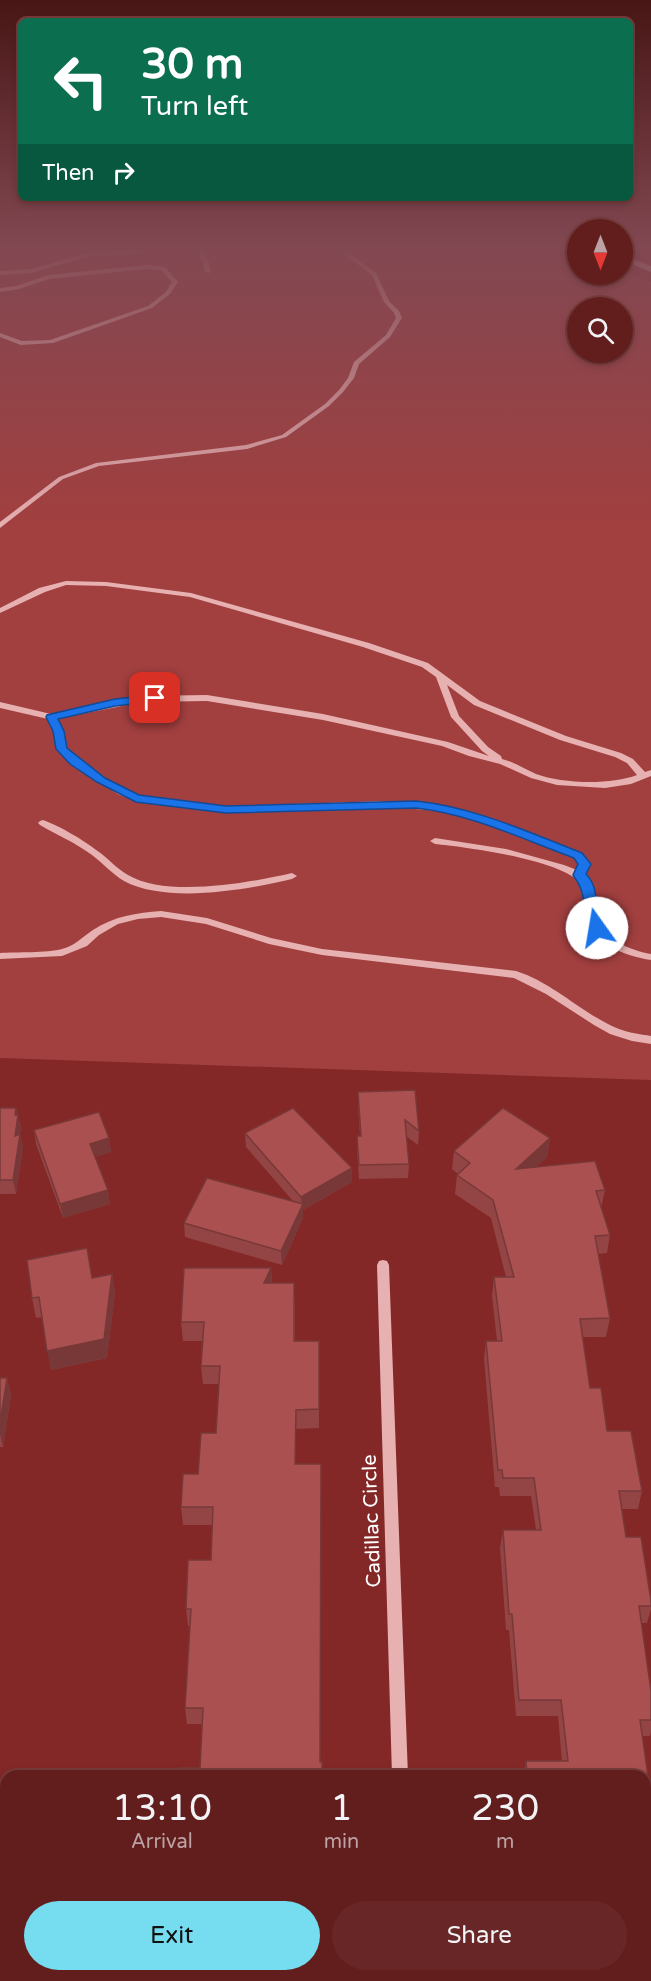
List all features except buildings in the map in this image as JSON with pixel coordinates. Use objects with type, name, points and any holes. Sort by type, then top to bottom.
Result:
[{"type":"street","points":[[20,342],[38,342]]},
{"type":"street","points":[[0,526],[61,477],[78,471],[114,461],[225,450],[285,436],[327,405],[347,384],[356,363],[380,342]]},
{"type":"street","points":[[0,611],[42,590],[66,583],[106,584],[178,592],[376,648],[425,665],[477,703],[563,738],[618,755],[647,774]]},
{"type":"street","points":[[439,676],[455,717],[485,749],[503,762]]},
{"type":"street","points":[[0,705],[51,717],[142,699],[207,698],[381,729],[445,744],[503,762],[534,776],[582,785],[628,782],[647,774]]},
{"type":"street","points":[[51,717],[59,731],[62,749],[68,755],[101,780],[136,798],[226,809],[387,804],[444,808],[495,823],[578,856],[585,864],[579,875]]},
{"type":"street","points":[[43,823],[95,854],[111,869],[144,886],[219,888],[256,885],[292,876]]},
{"type":"street","points":[[435,842],[504,850],[550,863],[579,875],[586,881],[589,890],[591,918],[604,936],[624,950],[651,957]]},
{"type":"street","points":[[0,956],[62,953],[83,944],[95,933],[115,922],[138,916],[161,914],[182,916],[269,941],[322,952],[516,975],[533,981],[600,1026],[624,1036],[651,1040]]},
{"type":"street","name":"Cadillac Circle","points":[[383,1265],[400,1770]]},
{"type":"shaded area","points":[[0,342],[567,342],[567,363],[633,363],[633,342],[651,342],[651,1080],[0,1058]]},
{"type":"route","points":[[155,698],[115,703],[51,717],[59,731],[62,749],[74,761],[101,780],[136,798],[226,809],[416,805],[444,808],[495,823],[578,856],[585,864],[579,875],[586,881],[591,918],[597,928]]}]
